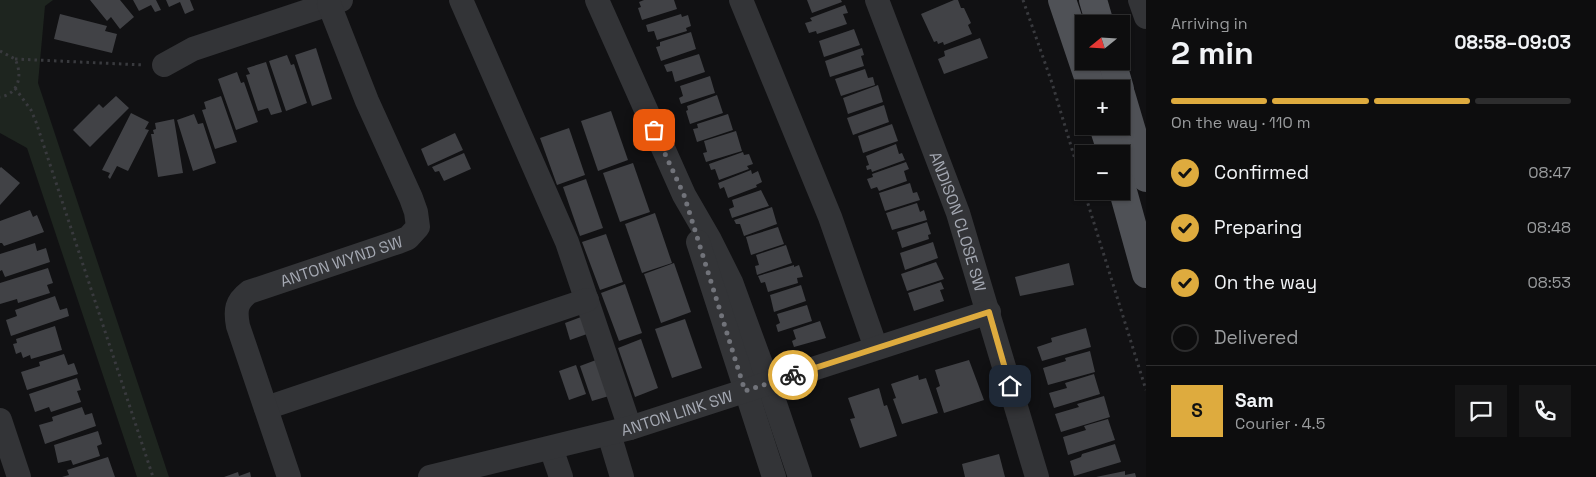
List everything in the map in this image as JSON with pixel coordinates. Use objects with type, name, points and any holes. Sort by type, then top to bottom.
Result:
[{"type":"main road","points":[[1062,0],[1089,80]]},
{"type":"main road","points":[[1093,0],[1097,15]]},
{"type":"main road","points":[[1130,124],[1146,178]]},
{"type":"main road","points":[[1125,200],[1146,274]]},
{"type":"street","points":[[461,0],[567,242],[588,300],[619,431]]},
{"type":"street","points":[[597,0],[684,195],[731,282],[800,477]]},
{"type":"street","points":[[741,0],[836,234],[876,348]]},
{"type":"street","name":"ANDISON CLOSE SW","points":[[877,0],[944,172],[989,312],[1037,477]]},
{"type":"street","points":[[1140,0],[1146,17]]},
{"type":"street","points":[[164,65],[193,49],[335,2]]},
{"type":"street","name":"ANTON WYND SW","points":[[289,477],[238,326],[236,307],[242,298],[258,288],[398,242],[408,238],[418,227],[416,212],[411,198],[367,101],[335,2]]},
{"type":"street","points":[[684,195],[774,477]]},
{"type":"street","points":[[266,408],[588,300]]},
{"type":"street","name":"ANTON LINK SW","points":[[430,477],[619,431],[989,312]]},
{"type":"street","points":[[0,420],[19,477]]},
{"type":"street","name":"ANTON LINK SW","points":[[619,431],[622,477]]},
{"type":"street","points":[[551,448],[561,477]]},
{"type":"path","points":[[1023,0],[1055,92],[1075,160]]},
{"type":"path","points":[[0,51],[15,59],[164,65]]},
{"type":"path","points":[[0,97],[16,88],[20,74],[15,59]]},
{"type":"path","points":[[16,88],[31,110],[36,122],[153,477]]},
{"type":"path","points":[[1087,200],[1146,390]]},
{"type":"shaded area","points":[[0,0],[53,0],[45,6],[38,83],[169,477],[137,477],[27,148],[0,133]]},
{"type":"building","points":[[90,0],[120,0],[134,17],[120,29],[111,17],[107,21]]},
{"type":"building","points":[[133,0],[156,0],[161,10],[155,12],[151,5],[139,11]]},
{"type":"building","points":[[166,0],[190,0],[194,10],[185,14],[180,2],[169,7]]},
{"type":"building","points":[[644,0],[674,0],[677,9],[642,20],[638,8],[641,7],[639,2]]},
{"type":"building","points":[[807,0],[841,0],[842,2],[812,13]]},
{"type":"building","points":[[958,0],[961,8],[964,8],[971,23],[968,25],[972,34],[944,45],[943,42],[938,44],[937,41],[934,42],[921,14]]},
{"type":"building","points":[[845,5],[848,13],[843,14],[847,24],[817,34],[816,31],[809,33],[805,23],[812,21],[810,18]]},
{"type":"building","points":[[60,14],[107,26],[105,31],[117,34],[112,53],[54,39]]},
{"type":"building","points":[[681,14],[682,17],[688,15],[691,26],[686,28],[687,31],[657,40],[654,31],[648,32],[646,25]]},
{"type":"building","points":[[854,29],[860,45],[824,57],[819,41]]},
{"type":"building","points":[[691,32],[696,49],[661,61],[656,47],[660,46],[660,42]]},
{"type":"building","points":[[980,38],[988,58],[944,74],[938,59],[945,56],[944,51]]},
{"type":"building","points":[[316,48],[332,99],[312,106],[295,55]]},
{"type":"building","points":[[862,48],[864,55],[861,56],[864,66],[830,77],[825,61]]},
{"type":"building","points":[[699,54],[705,72],[675,82],[672,71],[667,72],[664,65]]},
{"type":"building","points":[[287,55],[291,65],[294,64],[307,103],[286,111],[269,61]]},
{"type":"building","points":[[266,62],[282,112],[271,115],[268,108],[258,111],[246,75],[250,74],[247,68]]},
{"type":"building","points":[[865,69],[868,78],[873,77],[875,85],[841,96],[835,79]]},
{"type":"building","points":[[237,72],[241,83],[244,82],[258,122],[236,130],[218,79]]},
{"type":"building","points":[[710,76],[715,93],[681,104],[679,98],[683,96],[680,86]]},
{"type":"building","points":[[878,85],[883,102],[848,114],[843,98]]},
{"type":"building","points":[[717,95],[723,113],[690,124],[686,111],[688,110],[687,106]]},
{"type":"building","points":[[116,96],[129,108],[90,147],[73,130],[99,104],[103,108]]},
{"type":"building","points":[[221,96],[237,142],[215,149],[202,110],[206,109],[204,102]]},
{"type":"building","points":[[884,105],[889,122],[853,135],[847,118]]},
{"type":"building","points":[[611,111],[628,160],[598,171],[581,121]]},
{"type":"building","points":[[131,113],[149,122],[145,129],[149,130],[128,171],[117,166],[110,179],[108,177],[110,173],[102,170]]},
{"type":"building","points":[[194,114],[198,124],[203,123],[216,163],[193,171],[177,120]]},
{"type":"building","points":[[728,114],[733,130],[697,142],[693,129],[698,128],[697,124]]},
{"type":"building","points":[[174,119],[183,173],[158,177],[151,134],[154,134],[153,130],[156,129],[155,123]]},
{"type":"building","points":[[892,124],[898,141],[863,153],[858,136]]},
{"type":"building","points":[[569,128],[585,175],[557,185],[540,138]]},
{"type":"building","points":[[736,131],[742,151],[706,162],[703,153],[707,152],[704,141]]},
{"type":"building","points":[[455,133],[463,150],[428,166],[421,149]]},
{"type":"building","points":[[896,144],[899,154],[902,153],[905,160],[872,172],[871,169],[867,170],[866,166],[869,165],[866,156]]},
{"type":"building","points":[[743,152],[744,155],[749,154],[753,164],[747,166],[749,169],[719,180],[715,169],[711,170],[709,164]]},
{"type":"building","points":[[464,153],[471,169],[444,181],[439,171],[435,172],[432,167]]},
{"type":"building","points":[[906,162],[909,169],[904,171],[907,181],[879,191],[877,187],[871,189],[867,179],[873,177],[872,174]]},
{"type":"building","points":[[633,163],[650,212],[620,222],[603,173]]},
{"type":"building","points":[[0,168],[20,183],[0,205]]},
{"type":"building","points":[[751,170],[752,174],[758,171],[762,182],[756,185],[757,187],[728,198],[724,187],[720,189],[718,183]]},
{"type":"building","points":[[586,179],[603,228],[580,236],[563,187]]},
{"type":"building","points":[[910,183],[913,193],[917,192],[920,200],[885,211],[879,193]]},
{"type":"building","points":[[761,190],[769,206],[732,218],[729,209],[734,207],[732,200]]},
{"type":"building","points":[[917,203],[920,212],[924,210],[927,220],[892,230],[886,213]]},
{"type":"building","points":[[772,207],[777,224],[744,236],[740,224],[736,224],[734,220]]},
{"type":"building","points":[[30,210],[33,217],[37,215],[44,232],[4,246],[0,243],[0,221]]},
{"type":"building","points":[[655,213],[672,263],[642,273],[625,224]]},
{"type":"building","points":[[927,222],[931,234],[928,235],[929,239],[902,248],[897,232]]},
{"type":"building","points":[[778,227],[784,244],[751,255],[746,237]]},
{"type":"building","points":[[606,234],[623,282],[600,290],[582,242]]},
{"type":"building","points":[[933,242],[938,258],[905,270],[900,253]]},
{"type":"building","points":[[35,243],[37,251],[46,248],[50,262],[5,277],[2,270],[0,271],[0,254]]},
{"type":"building","points":[[786,245],[792,263],[757,275],[755,266],[759,265],[756,255]]},
{"type":"building","points":[[936,262],[944,279],[907,291],[901,274]]},
{"type":"building","points":[[674,263],[691,312],[661,323],[644,274]]},
{"type":"building","points":[[1069,263],[1074,285],[1020,296],[1015,277]]},
{"type":"building","points":[[794,265],[794,267],[799,265],[803,277],[797,278],[798,283],[768,292],[765,282],[761,283],[758,276]]},
{"type":"building","points":[[48,268],[53,283],[47,285],[50,293],[18,303],[17,299],[0,304],[0,283]]},
{"type":"building","points":[[941,282],[944,289],[940,290],[944,301],[914,311],[908,293]]},
{"type":"building","points":[[625,284],[642,333],[619,341],[601,293]]},
{"type":"building","points":[[801,285],[806,301],[774,312],[770,295]]},
{"type":"building","points":[[55,296],[60,310],[67,308],[69,316],[11,336],[6,320],[17,316],[15,310]]},
{"type":"building","points":[[807,305],[812,321],[778,332],[776,325],[780,323],[777,314]]},
{"type":"building","points":[[581,317],[587,334],[570,340],[565,323]]},
{"type":"building","points":[[685,319],[702,368],[672,378],[655,329]]},
{"type":"building","points":[[820,321],[826,338],[794,347],[792,341],[796,339],[793,330]]},
{"type":"building","points":[[55,326],[62,350],[31,359],[30,355],[23,358],[21,352],[16,354],[13,344],[17,343],[16,339]]},
{"type":"building","points":[[1086,328],[1091,347],[1042,361],[1037,347],[1052,342],[1051,338]]},
{"type":"building","points":[[641,339],[658,388],[635,397],[618,348]]},
{"type":"building","points":[[1090,351],[1095,372],[1048,385],[1043,368],[1066,361],[1065,358]]},
{"type":"building","points":[[64,354],[68,365],[74,363],[78,374],[27,390],[21,372],[40,366],[39,362]]},
{"type":"building","points":[[596,360],[609,396],[592,401],[580,366]]},
{"type":"building","points":[[969,360],[984,400],[944,413],[936,388],[940,386],[935,370]]},
{"type":"building","points":[[576,365],[586,394],[569,400],[559,371]]},
{"type":"building","points":[[1094,374],[1100,394],[1054,408],[1049,393],[1067,388],[1065,383]]},
{"type":"building","points":[[918,375],[919,380],[926,378],[938,413],[902,424],[893,399],[896,398],[891,384]]},
{"type":"building","points":[[77,378],[81,390],[77,391],[81,402],[51,412],[49,407],[35,412],[29,394]]},
{"type":"building","points":[[879,388],[884,406],[887,405],[897,436],[860,448],[850,419],[855,418],[848,398]]},
{"type":"building","points":[[1104,396],[1110,417],[1061,432],[1055,414],[1079,407],[1077,404]]},
{"type":"building","points":[[82,407],[85,415],[92,413],[96,426],[45,444],[39,425],[53,421],[52,417]]},
{"type":"building","points":[[1108,419],[1115,440],[1068,455],[1063,437],[1086,430],[1084,426]]},
{"type":"building","points":[[98,431],[102,444],[97,446],[100,456],[73,465],[71,460],[58,463],[54,445]]},
{"type":"building","points":[[1115,444],[1121,462],[1074,476],[1070,461],[1081,457],[1082,454]]},
{"type":"building","points":[[999,454],[1005,477],[965,477],[962,464]]},
{"type":"building","points":[[108,457],[115,477],[62,477],[69,475],[67,470]]},
{"type":"building","points":[[1125,471],[1125,475],[1135,473],[1136,477],[1096,477]]},
{"type":"building","points":[[238,472],[239,476],[250,472],[251,477],[224,477]]},
{"type":"way so far","points":[[654,130],[684,195],[745,391],[793,375]]},
{"type":"route","points":[[793,375],[989,312],[1010,386]]}]
